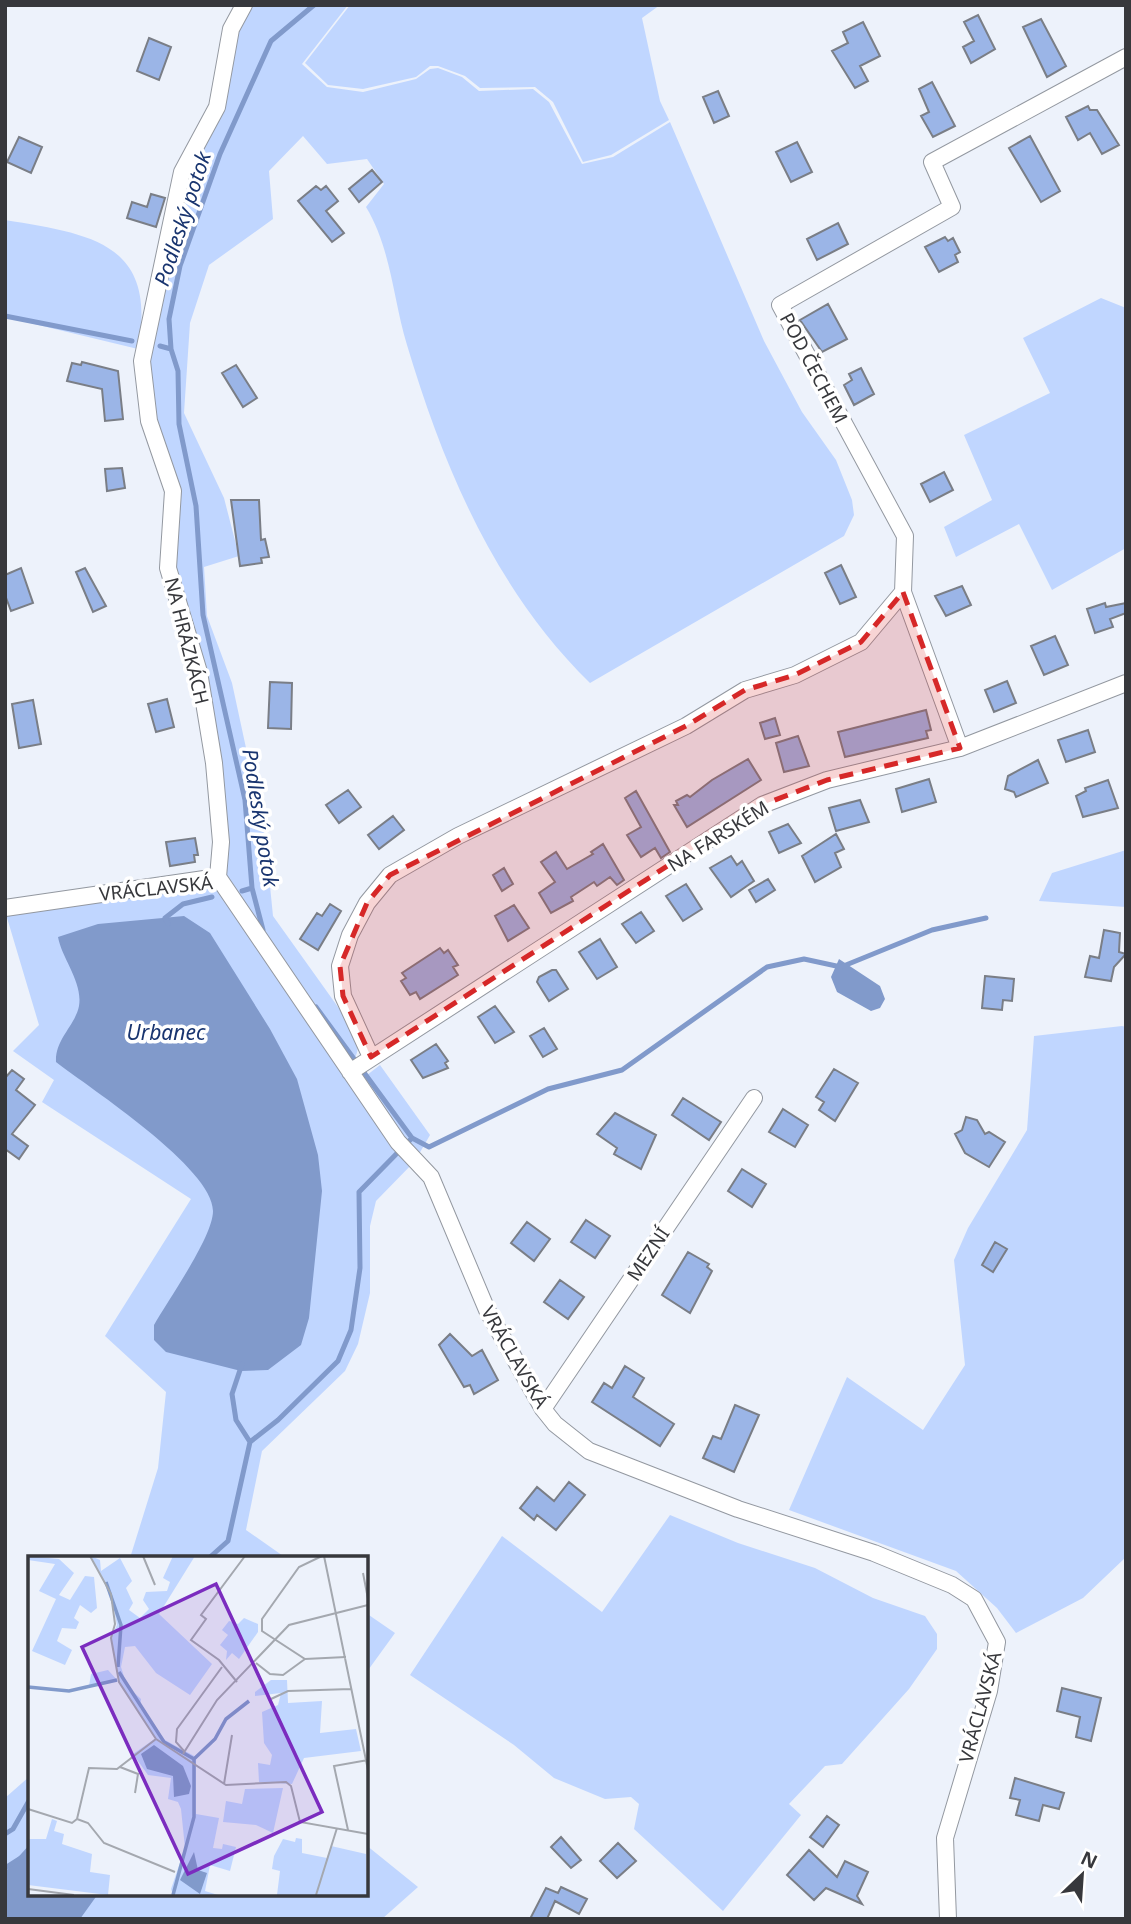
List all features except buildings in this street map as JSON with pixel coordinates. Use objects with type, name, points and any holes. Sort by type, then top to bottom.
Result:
[{"type":"street","name":"NA HRÁZKÁCH","points":[[218,877],[221,842],[214,763],[199,672],[168,568],[173,491],[149,421],[142,361],[183,172],[217,107],[231,29],[244,5]]},
{"type":"street","name":"POD ČECHEM","points":[[960,748],[903,592],[905,536],[780,305],[952,207],[932,162],[1126,57]]},
{"type":"street","points":[[360,1065],[343,996],[340,966],[350,935],[390,875],[458,836],[686,726],[746,690],[795,675],[861,642],[903,592]]},
{"type":"street","name":"NA FARSKÉM","points":[[360,1065],[762,805],[827,780],[960,748],[1126,683]]},
{"type":"street","name":"VRÁCLAVSKÁ","points":[[5,908],[218,877],[360,1065],[402,1147],[431,1177],[487,1310],[543,1409],[555,1424],[589,1451],[738,1509],[874,1553],[952,1585],[974,1599],[997,1642],[989,1691],[945,1838],[948,1919]]},
{"type":"street","name":"MEZNÍ","points":[[543,1409],[754,1098]]},
{"type":"highlighted area","points":[[903,592],[960,748],[827,780],[762,805],[371,1057],[343,996],[340,966],[367,903],[390,875],[686,726],[745,690],[795,675],[861,642]]},
{"type":"shaded area","points":[[248,5],[348,5],[302,64],[327,87],[363,92],[416,79],[430,69],[438,68],[462,77],[479,91],[533,89],[549,102],[582,164],[613,157],[670,122],[764,341],[802,412],[836,460],[852,500],[854,515],[844,536],[590,683],[527,609],[477,526],[456,482],[402,328],[381,239],[366,207],[384,184],[367,159],[327,164],[303,136],[269,171],[273,219],[209,265],[190,323],[184,413],[224,498],[239,556],[204,567],[207,616],[232,683],[265,836],[273,916],[353,1028],[358,1048],[349,1066],[221,875],[224,839],[171,568],[175,490],[153,420],[145,362],[186,173],[219,108],[234,29]]},
{"type":"shaded area","points":[[350,5],[660,5],[642,18],[660,101],[669,120],[611,155],[583,162],[553,102],[535,87],[480,88],[465,76],[438,66],[430,66],[416,77],[363,89],[328,85],[305,63]]},
{"type":"shaded area","points":[[5,220],[64,231],[90,239],[111,250],[127,265],[138,286],[142,313],[138,349],[5,317]]},
{"type":"shaded area","points":[[1101,298],[1126,308],[1126,548],[1052,590],[1019,524],[956,557],[944,527],[992,500],[964,435],[1050,393],[1023,338]]},
{"type":"shaded area","points":[[1126,850],[1126,907],[1039,901],[1052,873]]},
{"type":"shaded area","points":[[218,877],[358,1082],[380,1065],[430,1135],[415,1161],[376,1201],[370,1226],[370,1293],[358,1344],[345,1371],[262,1451],[246,1530],[283,1556],[131,1556],[158,1468],[166,1392],[105,1336],[191,1199],[42,1102],[54,1080],[13,1051],[39,1025],[5,911]]},
{"type":"shaded area","points":[[1126,1027],[1126,1557],[1083,1598],[1016,1633],[997,1608],[956,1571],[789,1510],[847,1377],[923,1430],[965,1365],[954,1260],[968,1228],[1027,1130],[1034,1036]]},
{"type":"shaded area","points":[[670,1515],[738,1543],[815,1568],[873,1598],[925,1616],[937,1634],[937,1649],[909,1689],[842,1764],[825,1766],[789,1804],[801,1815],[723,1911],[634,1829],[639,1804],[631,1797],[605,1799],[554,1778],[514,1745],[410,1675],[502,1536],[602,1612]]},
{"type":"shaded area","points":[[368,1614],[395,1633],[368,1670]]},
{"type":"shaded area","points":[[28,1778],[28,1896],[368,1896],[368,1847],[418,1887],[382,1919],[5,1919],[5,1798]]},
{"type":"water","name":"Urbanec","points":[[184,916],[210,933],[270,1029],[297,1079],[318,1155],[322,1191],[309,1318],[301,1345],[268,1370],[241,1371],[166,1352],[154,1340],[154,1325],[206,1236],[213,1211],[208,1193],[173,1152],[148,1130],[56,1062],[59,1046],[79,1006],[78,988],[58,937],[98,924]]},
{"type":"water","points":[[839,959],[880,986],[885,999],[880,1008],[871,1011],[837,992],[831,977]]},
{"type":"water","points":[[28,1846],[28,1896],[97,1896],[80,1919],[5,1919],[5,1872]]},
{"type":"waterway","name":"Podleský potok","points":[[263,930],[252,888],[245,800],[203,615],[196,506],[179,424],[178,371],[171,349],[169,319],[180,266],[220,154],[271,41],[314,5]]},
{"type":"waterway","points":[[5,316],[132,341]]},
{"type":"waterway","points":[[160,346],[171,349]]},
{"type":"waterway","points":[[242,891],[252,888]]},
{"type":"waterway","points":[[168,924],[165,918],[183,904],[212,897]]},
{"type":"waterway","points":[[412,1138],[429,1147],[548,1089],[622,1070],[767,967],[804,959],[841,967],[932,930],[986,918]]},
{"type":"waterway","name":"Podleský potok","points":[[211,1556],[228,1541],[250,1442],[278,1420],[338,1361],[351,1330],[360,1268],[359,1192],[412,1138],[316,1007]]},
{"type":"waterway","points":[[242,1364],[232,1394],[236,1420],[250,1442]]},
{"type":"waterway","name":"Podleský potok","points":[[5,1834],[13,1829],[28,1803]]},
{"type":"waterway","points":[[5,1868],[28,1853]]}]
